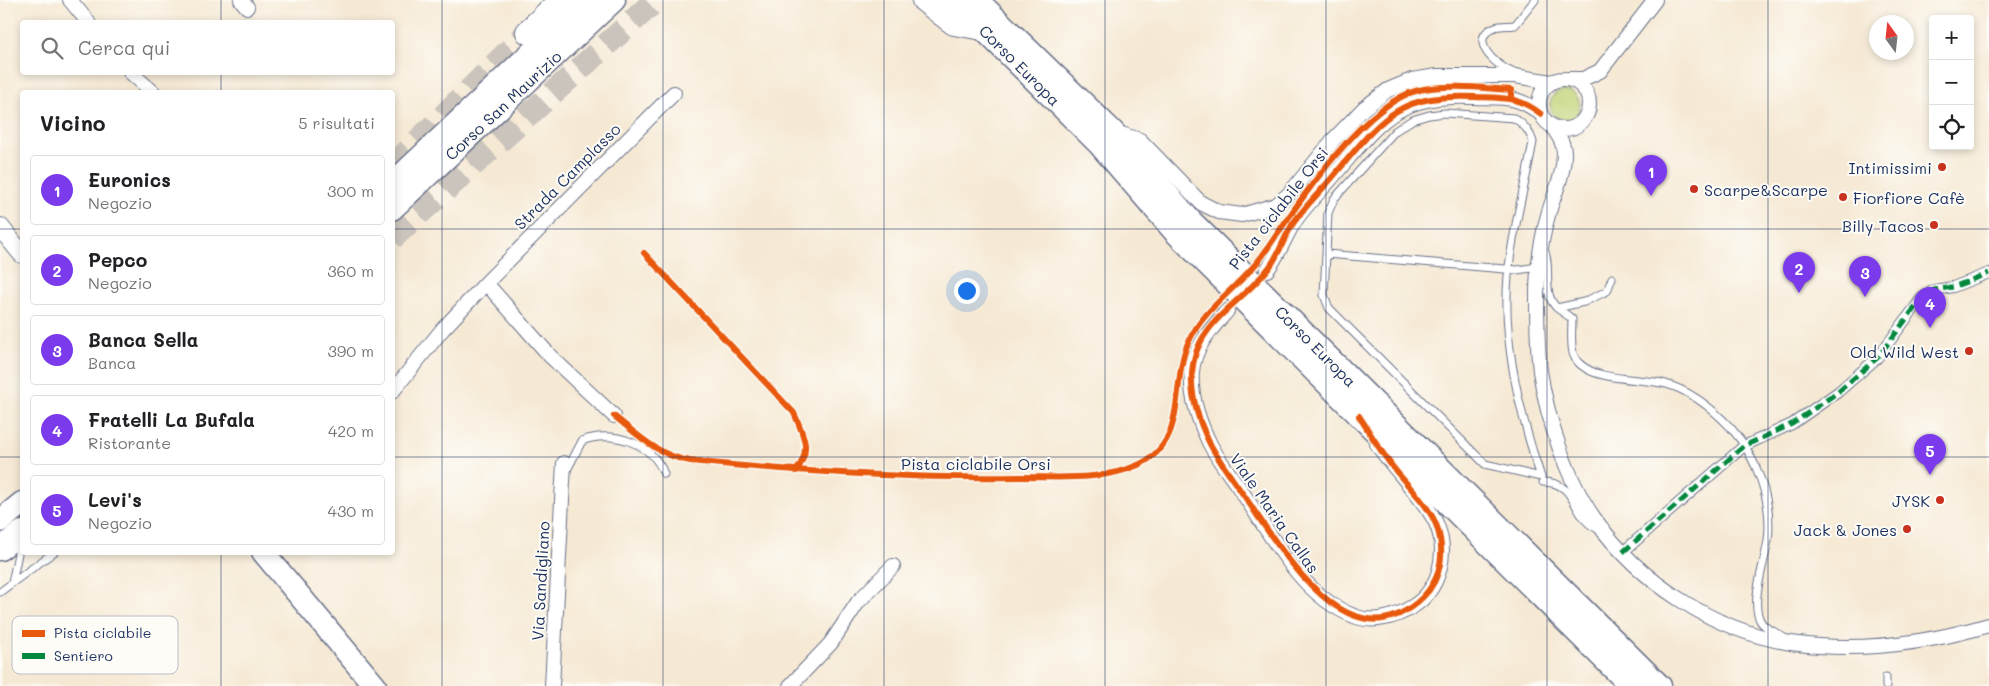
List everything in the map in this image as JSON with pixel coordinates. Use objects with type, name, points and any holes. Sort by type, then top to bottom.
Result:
[{"type":"highway","points":[[528,32],[561,0]]},
{"type":"highway","points":[[924,0],[954,23],[983,28]]},
{"type":"main road","name":"Corso San Maurizio","points":[[395,181],[587,0]]},
{"type":"main road","name":"Corso San Maurizio","points":[[395,206],[614,0]]},
{"type":"main road","name":"Corso Europa","points":[[954,0],[1100,145],[1175,232],[1631,686]]},
{"type":"main road","name":"Corso Europa","points":[[977,0],[1114,132],[1197,226],[1660,686]]},
{"type":"main road","points":[[0,520],[20,505]]},
{"type":"main road","points":[[0,548],[20,533]]},
{"type":"main road","points":[[266,555],[375,686]]},
{"type":"street","points":[[70,0],[86,20]]},
{"type":"street","points":[[1114,132],[1140,140],[1201,203],[1219,212],[1242,216],[1276,205],[1290,193],[1334,140],[1364,108],[1388,90],[1412,80],[1438,76],[1515,76],[1552,82],[1583,79],[1600,71],[1655,0]]},
{"type":"street","points":[[133,75],[151,90]]},
{"type":"street","points":[[1552,126],[1569,128],[1584,119],[1588,112],[1589,103],[1582,87],[1568,79]]},
{"type":"street","points":[[1541,114],[1539,107],[1542,92],[1552,82]]},
{"type":"street","name":"Strada Camplasso","points":[[395,388],[442,330],[486,283],[674,93]]},
{"type":"street","points":[[1267,270],[1294,222],[1367,137],[1397,110],[1415,102],[1438,97],[1464,96],[1522,100],[1541,114],[1552,126],[1561,140],[1564,151],[1563,169],[1542,244],[1538,267],[1537,324],[1540,371],[1557,438],[1579,494],[1594,519],[1623,552],[1663,586],[1716,620],[1790,642],[1859,648],[1891,646],[1928,641],[1989,625]]},
{"type":"street","points":[[0,227],[20,252]]},
{"type":"street","points":[[1623,552],[1744,446],[1792,424],[1838,392],[1877,358],[1922,298],[1934,290],[1953,288],[1989,273]]},
{"type":"street","points":[[486,283],[550,356],[614,416]]},
{"type":"street","name":"Viale Maria Callas","points":[[1227,311],[1208,332],[1197,350],[1192,372],[1193,398],[1211,446],[1282,552],[1310,586],[1333,605],[1355,617],[1377,620],[1397,615],[1414,606],[1427,594],[1435,582],[1440,567],[1440,539],[1436,523],[1425,506],[1391,464],[1359,416]]},
{"type":"street","name":"Via Sandigliano","points":[[552,686],[564,470]]},
{"type":"street","points":[[790,686],[831,643],[858,602],[893,566]]},
{"type":"lane","points":[[1534,80],[1503,69],[1493,62],[1484,48],[1484,40],[1494,28],[1515,25],[1535,0]]},
{"type":"lane","points":[[1445,113],[1514,118],[1521,122],[1530,133],[1533,142],[1515,222],[1508,270],[1508,318],[1512,361],[1520,408],[1541,477],[1485,464],[1329,308],[1324,296],[1326,254],[1328,213],[1334,199],[1394,131],[1412,120],[1429,114],[1445,113]]},
{"type":"lane","points":[[1542,244],[1548,257],[1547,289],[1550,299],[1557,308],[1572,319],[1574,356],[1582,367],[1613,377],[1650,380],[1667,384],[1685,392],[1720,417],[1744,446],[1756,470],[1765,497],[1770,521],[1762,577],[1756,598],[1757,611],[1766,628],[1780,634],[1790,642]]},
{"type":"lane","points":[[1326,254],[1508,270],[1538,267]]},
{"type":"lane","points":[[1557,308],[1584,302],[1607,291],[1612,278]]},
{"type":"lane","name":"Via Sandigliano","points":[[564,470],[578,445],[582,441],[595,437],[618,438],[636,444],[652,455],[664,474]]},
{"type":"lane","points":[[1543,482],[1554,482],[1565,488],[1585,520],[1593,527],[1605,530]]},
{"type":"lane","points":[[12,583],[20,542]]},
{"type":"lane","points":[[0,592],[50,555]]},
{"type":"lane","points":[[1886,677],[1886,686]]},
{"type":"green space","points":[[1565,90],[1571,91],[1579,99],[1579,111],[1571,119],[1565,120],[1559,119],[1551,111],[1550,105],[1551,99],[1559,91]]},
{"type":"tunnel","points":[[395,235],[656,0]]},
{"type":"tunnel","points":[[395,164],[528,32]]},
{"type":"marked path","points":[[1623,552],[1744,446],[1792,424],[1838,392],[1877,358],[1922,298],[1934,290],[1953,287],[1989,273]]},
{"type":"cycle path","name":"Pista ciclabile Orsi","points":[[614,416],[659,450],[668,455],[690,461],[814,471],[938,477],[1080,477],[1110,474],[1124,470],[1138,465],[1154,455],[1165,442],[1175,411],[1183,359],[1195,330],[1214,307],[1256,264],[1294,209],[1354,135],[1376,114],[1398,99],[1419,90],[1453,87],[1511,90],[1511,98]]},
{"type":"cycle path","points":[[1359,416],[1392,466],[1429,510],[1437,527],[1441,545],[1438,573],[1423,597],[1397,615],[1373,620],[1349,613],[1326,599],[1305,579],[1269,533],[1221,462],[1200,422],[1194,398],[1192,374],[1197,350],[1211,326],[1271,265],[1291,227],[1304,209],[1367,137],[1394,113],[1409,105],[1427,100],[1449,97],[1475,97],[1510,99],[1525,104],[1541,114]]},
{"type":"cycle path","points":[[644,253],[794,413],[805,443],[804,456],[796,471]]},
{"type":"place","name":"Intimissimi","points":[[1942,167]]},
{"type":"place","name":"Scarpe&Scarpe","points":[[1694,189]]},
{"type":"place","name":"Euronics","points":[[1651,196]]},
{"type":"place","name":"Fiorfiore Cafè","points":[[1843,197]]},
{"type":"place","name":"Billy Tacos","points":[[1934,225]]},
{"type":"place","name":"Pepco","points":[[1799,293]]},
{"type":"place","name":"Banca Sella","points":[[1865,297]]},
{"type":"place","name":"Fratelli La Bufala","points":[[1930,328]]},
{"type":"place","name":"Old Wild West","points":[[1969,351]]},
{"type":"place","name":"Levi's","points":[[1930,475]]},
{"type":"place","name":"JYSK","points":[[1940,500]]},
{"type":"place","name":"Jack & Jones","points":[[1907,529]]}]
